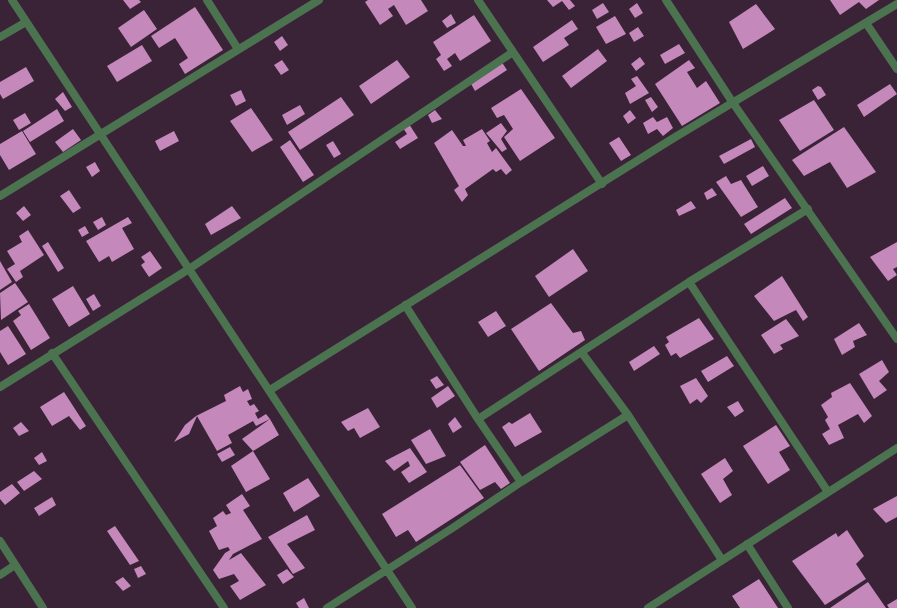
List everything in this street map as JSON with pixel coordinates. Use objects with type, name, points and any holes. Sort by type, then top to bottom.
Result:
[{"type":"street","points":[[12,0],[412,608]]},
{"type":"street","points":[[207,0],[238,49]]},
{"type":"street","points":[[0,196],[319,0]]},
{"type":"street","points":[[478,0],[602,184]]},
{"type":"street","points":[[666,0],[733,103],[897,339]]},
{"type":"street","points":[[270,390],[733,103],[897,4]]},
{"type":"street","points":[[0,37],[26,22]]},
{"type":"street","points":[[866,23],[897,69]]},
{"type":"street","points":[[0,387],[52,353],[189,269],[513,52]]},
{"type":"street","points":[[478,420],[689,282],[808,209]]},
{"type":"street","points":[[689,282],[828,492]]},
{"type":"street","points":[[404,306],[478,420],[521,482]]},
{"type":"street","points":[[52,353],[224,608]]},
{"type":"street","points":[[582,353],[628,415],[722,560]]},
{"type":"street","points":[[327,608],[451,529],[521,482],[628,415]]},
{"type":"street","points":[[648,608],[897,448]]},
{"type":"street","points":[[0,541],[43,608]]},
{"type":"street","points":[[748,544],[788,608]]},
{"type":"street","points":[[0,575],[15,564]]},
{"type":"building","points":[[123,0],[139,0],[141,2],[130,9]]},
{"type":"building","points":[[368,0],[421,0],[428,11],[406,25],[394,5],[388,9],[393,16],[380,25],[365,2]]},
{"type":"building","points":[[547,0],[570,0],[575,6],[569,10],[562,1],[553,7]]},
{"type":"building","points":[[830,0],[879,0],[866,9],[859,2],[840,15]]},
{"type":"building","points":[[603,3],[609,12],[597,19],[592,10]]},
{"type":"building","points":[[637,3],[643,13],[635,18],[629,9]]},
{"type":"building","points":[[756,4],[775,29],[743,49],[729,22]]},
{"type":"building","points":[[195,7],[223,50],[185,74],[179,64],[188,58],[175,38],[159,48],[151,36]]},
{"type":"building","points":[[144,10],[157,29],[131,47],[118,28]]},
{"type":"building","points":[[451,14],[456,23],[447,28],[442,21]]},
{"type":"building","points":[[474,15],[491,41],[460,61],[455,53],[447,59],[452,66],[444,71],[436,59],[441,55],[433,42]]},
{"type":"building","points":[[615,16],[626,34],[606,44],[596,27]]},
{"type":"building","points":[[572,20],[578,29],[564,38],[569,45],[543,62],[533,47]]},
{"type":"building","points":[[638,27],[644,36],[634,42],[629,33]]},
{"type":"building","points":[[282,36],[288,45],[280,51],[274,42]]},
{"type":"building","points":[[679,44],[685,53],[665,64],[660,55]]},
{"type":"building","points":[[142,45],[152,61],[117,82],[107,66]]},
{"type":"building","points":[[598,49],[607,61],[571,88],[562,76]]},
{"type":"building","points":[[640,57],[645,64],[636,71],[631,64]]},
{"type":"building","points":[[282,60],[289,70],[281,75],[274,65]]},
{"type":"building","points":[[397,60],[410,77],[371,104],[359,86]]},
{"type":"building","points":[[689,60],[695,68],[687,72],[697,88],[706,81],[720,103],[682,126],[655,84]]},
{"type":"building","points":[[501,61],[507,70],[475,91],[470,82]]},
{"type":"building","points":[[26,67],[34,81],[3,99],[0,94],[0,82]]},
{"type":"building","points":[[637,76],[649,93],[630,104],[625,93],[636,86],[631,79]]},
{"type":"building","points":[[890,84],[897,94],[864,117],[857,105]]},
{"type":"building","points":[[818,86],[821,87],[826,95],[818,100],[812,90]]},
{"type":"building","points":[[521,89],[555,138],[520,161],[504,137],[513,129],[504,115],[497,118],[491,108]]},
{"type":"building","points":[[241,90],[246,101],[236,106],[230,95]]},
{"type":"building","points":[[63,92],[72,107],[65,111],[55,99]]},
{"type":"building","points":[[341,97],[354,115],[300,150],[288,132]]},
{"type":"building","points":[[651,97],[658,107],[652,112],[645,100]]},
{"type":"building","points":[[814,100],[834,130],[800,151],[779,120]]},
{"type":"building","points":[[300,105],[305,114],[287,125],[282,115]]},
{"type":"building","points":[[251,108],[273,140],[252,152],[230,121]]},
{"type":"building","points":[[57,109],[64,121],[30,142],[23,131]]},
{"type":"building","points":[[435,110],[442,119],[432,123],[428,115]]},
{"type":"building","points":[[630,110],[636,118],[628,124],[623,116]]},
{"type":"building","points":[[25,113],[31,123],[19,130],[13,120]]},
{"type":"building","points":[[653,117],[657,122],[667,117],[673,128],[663,136],[657,129],[648,134],[643,123]]},
{"type":"building","points":[[501,123],[507,131],[501,139],[507,149],[502,152],[486,133]]},
{"type":"building","points":[[409,124],[418,138],[400,149],[395,142],[407,134],[403,128]]},
{"type":"building","points":[[844,127],[876,172],[847,188],[830,162],[804,176],[792,160]]},
{"type":"building","points":[[73,129],[81,140],[63,152],[55,142]]},
{"type":"building","points":[[482,129],[490,141],[487,143],[492,152],[496,148],[512,170],[506,175],[501,169],[496,172],[493,169],[465,189],[468,195],[462,202],[454,190],[459,186],[434,143],[452,130],[463,146],[466,146],[463,140]]},
{"type":"building","points":[[22,131],[36,154],[9,170],[0,155],[0,144]]},
{"type":"building","points":[[174,131],[179,141],[160,151],[155,141]]},
{"type":"building","points":[[619,137],[631,155],[621,161],[609,143]]},
{"type":"building","points":[[751,139],[755,147],[724,164],[719,156]]},
{"type":"building","points":[[290,140],[314,175],[303,182],[280,147]]},
{"type":"building","points":[[333,141],[341,154],[334,158],[326,145]]},
{"type":"building","points":[[95,162],[100,171],[92,177],[86,167]]},
{"type":"building","points":[[763,166],[769,176],[752,186],[746,176]]},
{"type":"building","points":[[726,176],[731,184],[741,180],[758,207],[741,217],[716,182]]},
{"type":"building","points":[[712,188],[717,195],[707,200],[704,193]]},
{"type":"building","points":[[69,190],[81,208],[73,213],[60,196]]},
{"type":"building","points":[[785,198],[792,208],[751,234],[744,224]]},
{"type":"building","points":[[691,201],[696,208],[679,216],[676,210]]},
{"type":"building","points":[[24,206],[31,215],[23,221],[16,213]]},
{"type":"building","points":[[232,206],[241,218],[211,235],[205,224]]},
{"type":"building","points":[[102,217],[106,225],[98,230],[93,222]]},
{"type":"building","points":[[128,217],[132,223],[122,228],[134,249],[112,262],[109,256],[99,262],[86,241]]},
{"type":"building","points":[[85,226],[89,233],[82,237],[78,230]]},
{"type":"building","points":[[28,230],[44,255],[20,271],[23,277],[16,282],[7,269],[15,264],[7,251],[22,242],[19,236]]},
{"type":"building","points":[[48,242],[64,268],[58,272],[42,246]]},
{"type":"building","points":[[897,242],[897,267],[893,269],[897,275],[888,281],[870,257]]},
{"type":"building","points":[[573,249],[588,271],[549,297],[535,276]]},
{"type":"building","points":[[150,251],[162,268],[149,277],[141,265],[145,262],[141,257]]},
{"type":"building","points":[[0,261],[12,282],[0,290]]},
{"type":"building","points":[[782,276],[808,317],[803,321],[796,310],[774,321],[754,296]]},
{"type":"building","points":[[15,283],[28,302],[1,320],[0,293]]},
{"type":"building","points":[[73,286],[90,314],[69,327],[52,299]]},
{"type":"building","points":[[94,294],[101,306],[93,311],[86,299]]},
{"type":"building","points":[[551,303],[573,333],[581,331],[585,340],[539,371],[511,329]]},
{"type":"building","points":[[29,304],[50,338],[31,350],[13,321],[21,315],[18,311]]},
{"type":"building","points":[[496,311],[506,326],[488,337],[478,322]]},
{"type":"building","points":[[699,318],[714,339],[680,358],[676,353],[671,356],[665,345],[669,342],[666,337]]},
{"type":"building","points":[[786,319],[799,336],[780,345],[783,349],[774,354],[761,335]]},
{"type":"building","points":[[859,323],[867,335],[853,341],[855,347],[842,355],[834,339]]},
{"type":"building","points":[[8,326],[26,354],[8,365],[0,352],[0,331]]},
{"type":"building","points":[[654,346],[660,354],[634,371],[629,362]]},
{"type":"building","points":[[727,356],[734,366],[708,382],[701,371]]},
{"type":"building","points":[[882,360],[889,372],[879,381],[887,390],[874,399],[859,374]]},
{"type":"building","points":[[437,376],[444,385],[436,389],[430,380]]},
{"type":"building","points":[[696,378],[708,396],[701,403],[697,399],[690,404],[680,386]]},
{"type":"building","points":[[850,383],[872,416],[864,423],[858,414],[838,425],[844,438],[829,445],[822,434],[830,429],[825,420],[828,417],[821,405],[832,397],[831,393]]},
{"type":"building","points":[[240,386],[243,392],[248,389],[252,399],[247,401],[250,406],[254,404],[259,411],[255,413],[258,419],[266,414],[270,419],[256,426],[253,421],[228,435],[232,443],[217,451],[197,416],[189,434],[174,442],[185,425],[196,416],[226,401],[224,395]]},
{"type":"building","points":[[448,386],[455,396],[437,408],[431,398]]},
{"type":"building","points":[[64,392],[86,426],[80,430],[69,416],[52,426],[40,407]]},
{"type":"building","points":[[738,401],[744,411],[735,417],[727,407]]},
{"type":"building","points":[[368,408],[380,427],[360,438],[354,428],[348,431],[341,422]]},
{"type":"building","points":[[530,413],[542,432],[515,447],[502,427],[509,422],[512,424]]},
{"type":"building","points":[[455,417],[462,427],[453,433],[448,424]]},
{"type":"building","points":[[270,419],[279,435],[253,451],[242,439]]},
{"type":"building","points":[[21,422],[29,431],[19,436],[13,428]]},
{"type":"building","points":[[776,425],[790,446],[779,452],[790,470],[768,484],[743,446]]},
{"type":"building","points":[[430,429],[446,456],[426,464],[411,440]]},
{"type":"building","points":[[485,445],[510,483],[501,489],[495,482],[480,490],[460,462]]},
{"type":"building","points":[[230,447],[235,455],[222,462],[217,454]]},
{"type":"building","points":[[410,448],[427,472],[409,483],[401,472],[410,466],[408,461],[394,471],[385,461]]},
{"type":"building","points":[[253,451],[270,479],[246,492],[231,466]]},
{"type":"building","points":[[42,452],[47,461],[39,465],[34,458]]},
{"type":"building","points":[[725,458],[733,471],[723,479],[732,495],[720,503],[701,474]]},
{"type":"building","points":[[460,465],[484,498],[416,542],[408,530],[396,537],[382,514]]},
{"type":"building","points":[[34,471],[42,479],[24,491],[17,482]]},
{"type":"building","points":[[308,478],[320,496],[294,512],[283,493]]},
{"type":"building","points":[[12,484],[20,493],[5,505],[0,499],[0,492]]},
{"type":"building","points":[[242,494],[250,506],[243,510],[262,539],[233,554],[229,560],[241,553],[266,585],[240,600],[230,586],[239,581],[234,574],[219,579],[213,570],[225,553],[230,550],[228,547],[219,550],[209,531],[217,526],[213,518],[223,511],[226,515],[231,513],[226,505]]},
{"type":"building","points":[[897,496],[897,517],[886,523],[873,509]]},
{"type":"building","points":[[52,497],[56,505],[39,516],[34,508]]},
{"type":"building","points":[[307,515],[315,530],[287,544],[305,568],[293,574],[268,537]]},
{"type":"building","points":[[115,526],[139,561],[130,565],[107,531]]},
{"type":"building","points":[[847,530],[864,556],[856,564],[866,579],[825,605],[792,561],[836,533],[838,537]]},
{"type":"building","points":[[141,566],[146,574],[138,578],[134,569]]},
{"type":"building","points":[[287,569],[294,577],[283,584],[277,575]]},
{"type":"building","points":[[123,577],[131,586],[123,591],[115,582]]},
{"type":"building","points":[[759,579],[778,608],[740,608],[732,596]]},
{"type":"building","points":[[868,582],[886,608],[830,608]]},
{"type":"building","points":[[304,598],[309,608],[299,608],[296,603]]},
{"type":"building","points":[[897,599],[897,608],[889,608],[887,605]]}]
